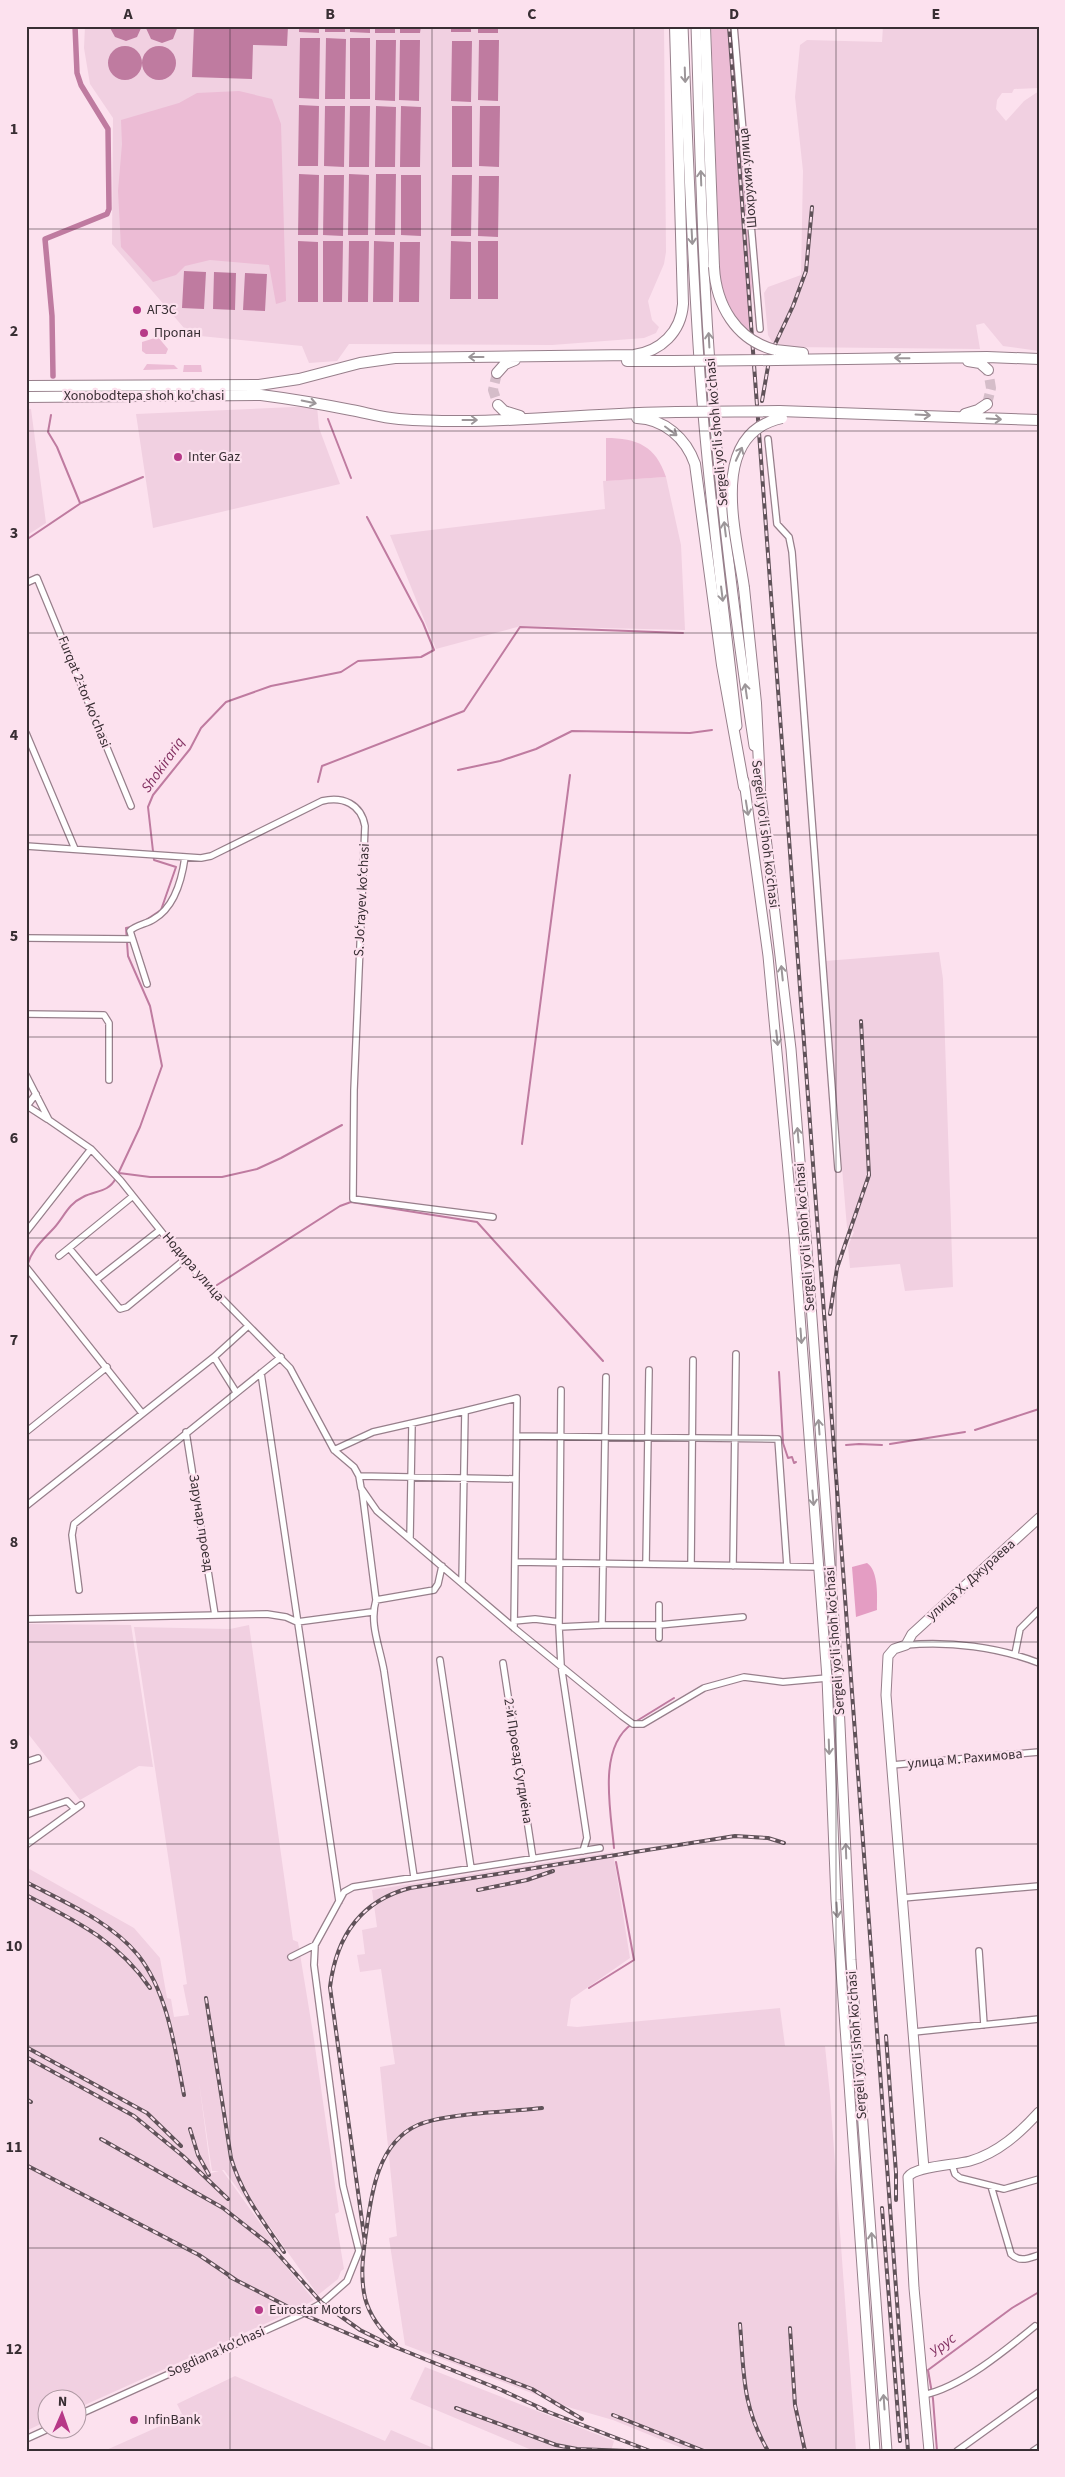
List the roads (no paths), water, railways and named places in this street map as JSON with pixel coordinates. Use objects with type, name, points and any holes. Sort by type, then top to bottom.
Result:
[{"type":"highway","points":[[497,373],[507,363],[542,356],[644,353],[663,343],[680,321],[684,291],[675,26]]},
{"type":"highway","points":[[705,26],[714,267],[718,292],[730,318],[751,339],[776,355]]},
{"type":"highway","points":[[542,356],[673,361],[776,355],[942,358],[987,356],[1039,359]]},
{"type":"highway","name":"Xonobodtepa shoh ko'chasi","points":[[26,397],[259,385],[299,378],[360,363],[395,358],[542,356]]},
{"type":"highway","points":[[942,358],[977,362],[988,370]]},
{"type":"highway","name":"Xonobodtepa shoh ko'chasi","points":[[26,386],[162,391],[296,399],[398,419],[556,418]]},
{"type":"highway","points":[[950,416],[973,412],[986,404]]},
{"type":"highway","points":[[498,405],[504,411],[515,415],[556,418],[636,418],[652,420],[674,432],[690,452],[697,474],[722,665],[744,787]]},
{"type":"highway","points":[[556,418],[613,413],[676,412],[781,415],[896,414],[1039,420]]},
{"type":"highway","points":[[760,785],[756,703],[731,490],[733,468],[741,448],[752,434],[766,423],[781,415]]},
{"type":"main road","name":"Sergeli yo‘li shoh ko‘chasi","points":[[684,26],[691,234],[701,389],[715,540],[744,787],[768,956],[778,1049],[819,1567],[827,1678],[836,1900],[874,2451]]},
{"type":"main road","name":"Sergeli yo‘li shoh ko‘chasi","points":[[696,26],[703,236],[712,389],[726,533],[760,785],[791,1049],[806,1236],[838,1661],[851,1960],[887,2451]]},
{"type":"main road","name":"улица Х. Джураева","points":[[924,2169],[892,1765],[886,1662],[892,1651],[906,1645],[912,1634],[1039,1518]]},
{"type":"main road","points":[[928,2451],[929,2394],[907,2183],[912,2172],[952,2165],[992,2152],[1026,2126],[1039,2112]]},
{"type":"street","name":"Шохрухия улица","points":[[734,26],[760,330]]},
{"type":"street","points":[[768,439],[777,524],[790,537],[792,552],[838,1169]]},
{"type":"street","name":"Furqat 2-tor ko'chasi","points":[[26,583],[37,578],[130,806]]},
{"type":"street","points":[[26,733],[75,849]]},
{"type":"street","name":"S. Joʻrayev koʻchasi","points":[[26,846],[201,858],[211,856],[326,800],[344,802],[361,812],[365,826],[354,1090],[353,1199],[493,1217]]},
{"type":"street","points":[[147,984],[130,930],[160,915],[174,897],[183,872],[185,858]]},
{"type":"street","points":[[26,938],[132,939]]},
{"type":"street","points":[[26,1014],[104,1014],[109,1023],[109,1080]]},
{"type":"street","points":[[26,1075],[48,1120]]},
{"type":"street","points":[[27,1106],[36,1094]]},
{"type":"street","name":"Нодира улица","points":[[27,1106],[91,1149],[133,1196],[184,1260],[248,1327],[281,1357],[290,1368],[334,1450],[360,1476]]},
{"type":"street","points":[[26,1232],[91,1149]]},
{"type":"street","points":[[59,1256],[133,1196]]},
{"type":"street","points":[[96,1280],[160,1230]]},
{"type":"street","points":[[70,1248],[118,1307],[125,1308],[184,1260]]},
{"type":"street","points":[[28,1268],[142,1413]]},
{"type":"street","points":[[26,1506],[214,1357],[248,1327]]},
{"type":"street","points":[[733,1566],[736,1354]]},
{"type":"street","points":[[214,1357],[236,1392]]},
{"type":"street","points":[[79,1590],[72,1535],[74,1524],[281,1357]]},
{"type":"street","points":[[691,1565],[693,1360]]},
{"type":"street","points":[[26,1432],[106,1367]]},
{"type":"street","points":[[646,1564],[649,1370]]},
{"type":"street","points":[[261,1373],[339,1901]]},
{"type":"street","points":[[602,1625],[606,1377]]},
{"type":"street","points":[[561,1390],[559,1625],[561,1665],[587,1838],[583,1851]]},
{"type":"street","points":[[334,1450],[373,1432],[517,1398],[514,1624]]},
{"type":"street","points":[[462,1583],[465,1411]]},
{"type":"street","points":[[410,1538],[412,1424]]},
{"type":"street","name":"Зарунар проезд","points":[[186,1432],[215,1615]]},
{"type":"street","points":[[517,1436],[778,1439],[787,1566]]},
{"type":"street","points":[[414,1877],[383,1665],[372,1612],[376,1600],[360,1476],[516,1479]]},
{"type":"street","points":[[362,1488],[378,1511],[561,1665],[634,1723],[643,1724],[704,1688],[744,1677],[783,1682],[827,1678]]},
{"type":"street","points":[[515,1562],[819,1567]]},
{"type":"street","points":[[376,1600],[434,1590],[438,1584],[442,1566]]},
{"type":"street","points":[[659,1638],[660,1605]]},
{"type":"street","points":[[1015,1654],[1020,1629],[1039,1610]]},
{"type":"street","points":[[26,1619],[267,1614],[286,1617],[297,1622],[372,1612]]},
{"type":"street","points":[[514,1624],[535,1619],[559,1625],[659,1625],[743,1617]]},
{"type":"street","points":[[906,1645],[956,1644],[1015,1654],[1039,1663]]},
{"type":"street","points":[[440,1660],[471,1868]]},
{"type":"street","name":"2-й Проезд Сугдиёна","points":[[503,1663],[532,1858]]},
{"type":"street","name":"улица М. Рахимова","points":[[892,1765],[1039,1752]]},
{"type":"street","points":[[26,1762],[38,1758]]},
{"type":"street","points":[[26,1815],[67,1801],[75,1809]]},
{"type":"street","points":[[26,1845],[81,1804]]},
{"type":"street","points":[[291,1957],[314,1945],[339,1901],[347,1889],[353,1886],[600,1848]]},
{"type":"street","points":[[903,1898],[1039,1886]]},
{"type":"street","name":"Sogdiana ko'chasi","points":[[88,2410],[322,2303],[347,2281],[359,2251],[343,2186],[314,1965],[314,1945]]},
{"type":"street","points":[[980,1952],[984,2025]]},
{"type":"street","points":[[914,2032],[1039,2019]]},
{"type":"street","points":[[952,2165],[955,2174],[960,2178],[1004,2189],[1039,2179]]},
{"type":"street","points":[[991,2186],[1012,2254],[1024,2260],[1039,2255]]},
{"type":"street","points":[[929,2394],[1001,2354],[1035,2326]]},
{"type":"street","points":[[957,2451],[1039,2392]]},
{"type":"street","points":[[26,2439],[38,2434]]},
{"type":"street","points":[[1033,2451],[1039,2447]]},
{"type":"waterway","points":[[53,376],[52,316],[45,239],[107,214],[109,209],[108,129],[81,85],[77,73],[75,26]]},
{"type":"waterway","points":[[51,415],[48,432],[57,447],[80,503]]},
{"type":"waterway","name":"Shokirariq","points":[[328,419],[351,478]]},
{"type":"waterway","points":[[26,540],[81,503],[143,477]]},
{"type":"waterway","name":"Shokirariq","points":[[146,920],[161,910],[176,867],[154,860],[148,807],[153,795],[190,749],[201,728],[226,702],[271,686],[341,672],[358,661],[421,657],[434,650],[423,623],[367,517]]},
{"type":"waterway","points":[[318,782],[322,766],[464,711],[520,627],[683,633]]},
{"type":"waterway","points":[[458,770],[500,761],[536,749],[572,731],[690,733],[712,730]]},
{"type":"waterway","points":[[522,1144],[570,775]]},
{"type":"waterway","name":"Shokirariq","points":[[118,1174],[140,1127],[162,1066],[150,1006],[128,956],[126,928],[131,927]]},
{"type":"waterway","points":[[119,1173],[150,1177],[222,1177],[257,1169],[342,1125]]},
{"type":"waterway","name":"Shokirariq","points":[[27,1266],[35,1250],[74,1203],[88,1195],[105,1189],[116,1178]]},
{"type":"waterway","points":[[217,1285],[340,1206],[351,1202],[477,1222],[603,1361]]},
{"type":"waterway","points":[[779,1372],[783,1443],[788,1458],[792,1457],[794,1463],[796,1462]]},
{"type":"waterway","points":[[975,1430],[1039,1409]]},
{"type":"waterway","points":[[890,1444],[965,1432]]},
{"type":"waterway","points":[[846,1445],[882,1445]]},
{"type":"waterway","points":[[635,1722],[674,1698]]},
{"type":"waterway","points":[[614,1848],[609,1799],[610,1764],[614,1748],[621,1735],[632,1724]]},
{"type":"waterway","points":[[589,1988],[634,1960],[616,1862]]},
{"type":"waterway","name":"Урус","points":[[937,2451],[933,2399],[928,2370],[1012,2308],[1039,2292]]},
{"type":"tunnel","points":[[987,404],[991,388],[988,370]]},
{"type":"tunnel","points":[[497,373],[493,390],[498,405]]},
{"type":"railway","points":[[729,26],[908,2451]]},
{"type":"railway","points":[[762,401],[770,355],[793,306],[806,271],[812,207]]},
{"type":"railway","points":[[830,1314],[837,1268],[869,1175],[861,1021]]},
{"type":"railway","points":[[365,2243],[330,1987],[338,1953],[345,1938],[364,1912],[392,1894],[410,1888],[735,1836],[768,1838],[784,1843]]},
{"type":"railway","points":[[478,1890],[527,1880],[553,1871]]},
{"type":"railway","points":[[26,1882],[100,1922],[127,1943],[138,1955],[157,1986],[169,2022],[184,2095]]},
{"type":"railway","points":[[26,1895],[79,1923],[110,1945],[138,1972],[150,1988]]},
{"type":"railway","points":[[206,1998],[231,2158],[247,2195],[284,2252]]},
{"type":"railway","points":[[886,2036],[896,2173],[896,2200]]},
{"type":"railway","points":[[26,2047],[147,2113],[181,2146]]},
{"type":"railway","points":[[26,2057],[134,2116],[183,2156],[228,2199]]},
{"type":"railway","points":[[26,2099],[31,2102]]},
{"type":"railway","points":[[396,2344],[381,2329],[367,2305],[362,2274],[370,2203],[378,2172],[393,2144],[404,2133],[430,2121],[461,2115],[542,2108]]},
{"type":"railway","points":[[190,2129],[198,2155],[209,2175]]},
{"type":"railway","points":[[101,2139],[223,2208],[270,2245],[322,2303],[360,2330],[390,2345],[499,2389],[545,2410]]},
{"type":"railway","points":[[26,2165],[199,2255],[236,2280]]},
{"type":"railway","points":[[882,2208],[900,2441]]},
{"type":"railway","points":[[230,2277],[302,2314],[377,2346]]},
{"type":"railway","points":[[740,2324],[744,2374],[749,2404],[759,2435],[768,2451]]},
{"type":"railway","points":[[790,2328],[795,2405],[805,2451]]},
{"type":"railway","points":[[434,2352],[532,2389],[582,2419]]},
{"type":"railway","points":[[456,2408],[556,2445],[577,2449],[627,2451]]},
{"type":"railway","points":[[538,2408],[650,2451]]},
{"type":"railway","points":[[613,2415],[704,2451]]},
{"type":"place","name":"АГЗС","points":[[137,310]]},
{"type":"place","name":"Пропан","points":[[144,333]]},
{"type":"place","name":"Inter Gaz","points":[[178,457]]},
{"type":"place","name":"Eurostar Motors","points":[[259,2310]]},
{"type":"place","name":"InfinBank","points":[[134,2420]]}]
